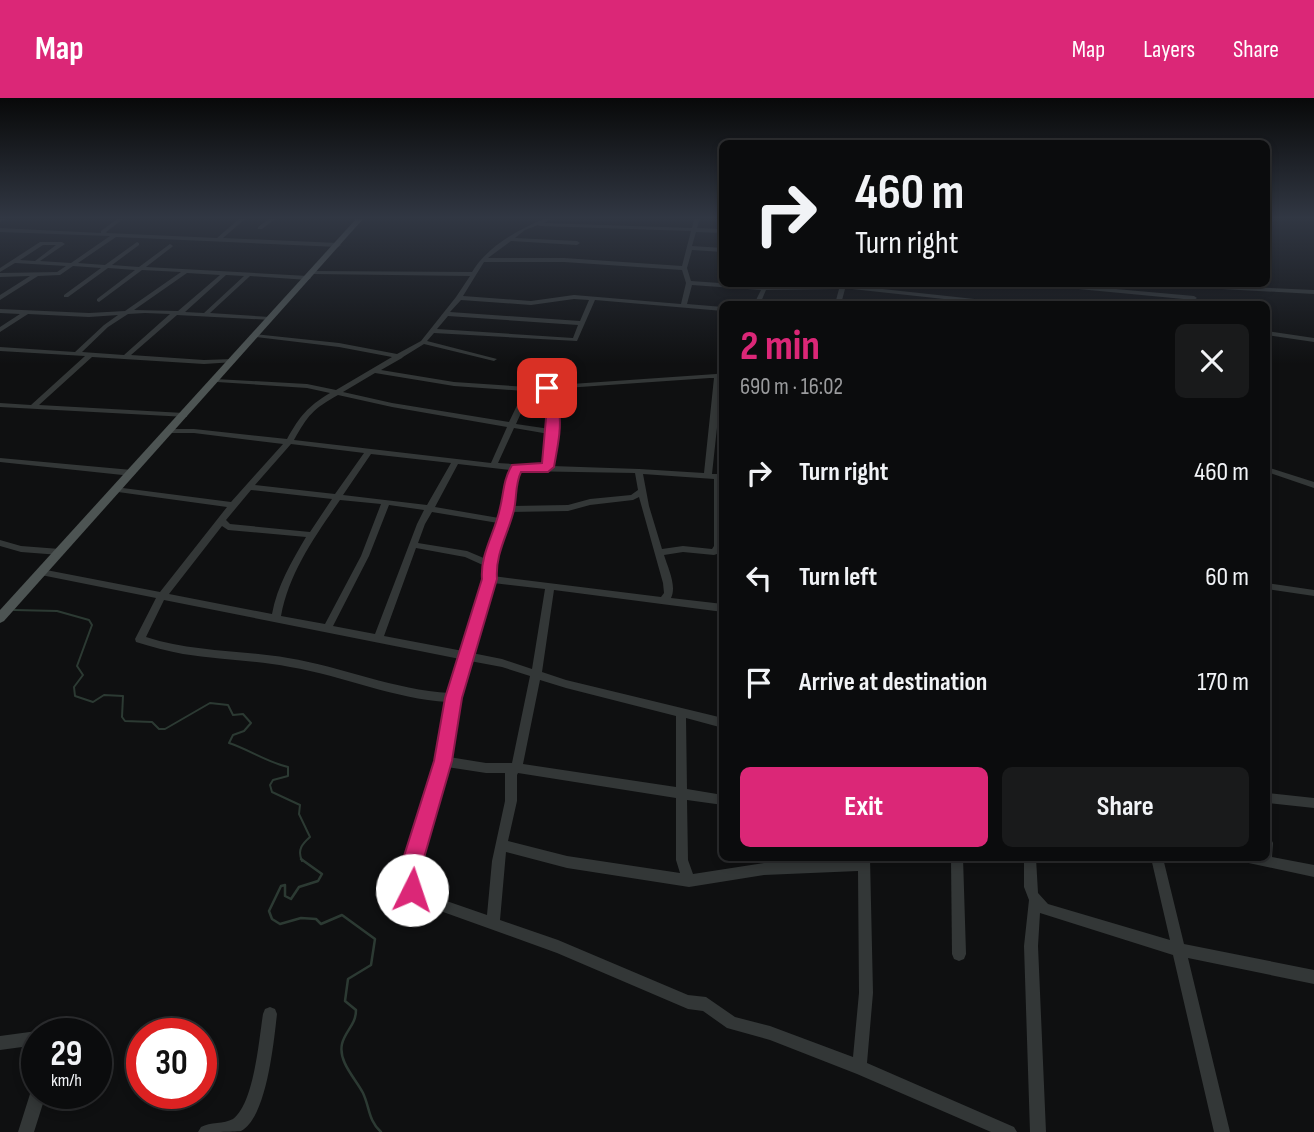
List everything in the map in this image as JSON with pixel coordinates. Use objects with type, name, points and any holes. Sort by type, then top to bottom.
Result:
[{"type":"main road","points":[[0,618],[318,267]]},
{"type":"street","points":[[0,275],[58,274],[69,267]]},
{"type":"street","points":[[65,296],[107,267]]},
{"type":"street","points":[[99,300],[144,267]]},
{"type":"street","points":[[146,267],[247,276],[471,274]]},
{"type":"street","points":[[454,698],[428,698],[307,666],[177,648],[140,639],[161,597],[233,505],[289,442],[303,418],[319,403],[423,342],[460,298],[476,267]]},
{"type":"street","points":[[672,267],[684,268],[688,283],[684,306]]},
{"type":"street","points":[[76,354],[106,326],[186,272]]},
{"type":"street","points":[[0,298],[37,274]]},
{"type":"street","points":[[124,358],[225,274]]},
{"type":"street","points":[[206,314],[247,276]]},
{"type":"street","points":[[688,283],[719,284]]},
{"type":"street","points":[[851,287],[974,301]]},
{"type":"street","points":[[1073,287],[1197,301]]},
{"type":"street","points":[[1233,287],[1314,292]]},
{"type":"street","points":[[937,297],[940,301]]},
{"type":"street","points":[[460,298],[531,303],[574,298],[719,309]]},
{"type":"street","points":[[433,331],[570,341],[579,338],[581,323],[592,300]]},
{"type":"street","points":[[0,311],[89,315],[129,312],[178,313],[270,319]]},
{"type":"street","points":[[0,330],[28,312]]},
{"type":"street","points":[[447,314],[581,323]]},
{"type":"street","points":[[1270,333],[1314,340]]},
{"type":"street","points":[[257,335],[339,345],[400,357]]},
{"type":"street","points":[[423,342],[494,359]]},
{"type":"street","points":[[0,349],[124,358],[233,361]]},
{"type":"street","points":[[34,406],[89,356]]},
{"type":"street","points":[[376,371],[454,384],[528,389],[719,376]]},
{"type":"street","points":[[217,380],[293,383],[513,427],[553,432]]},
{"type":"street","points":[[547,388],[548,399],[553,407],[548,467]]},
{"type":"street","points":[[494,464],[528,389]]},
{"type":"street","points":[[0,405],[184,415]]},
{"type":"street","points":[[660,553],[683,549],[718,552],[716,477],[719,416]]},
{"type":"street","points":[[170,430],[516,468],[639,471],[716,477]]},
{"type":"street","points":[[276,619],[277,602],[313,535],[369,451]]},
{"type":"street","points":[[0,460],[132,473]]},
{"type":"street","points":[[379,637],[428,508],[456,461]]},
{"type":"street","points":[[516,468],[510,480],[504,515],[488,564],[489,579],[454,698],[443,761],[408,880],[412,890],[432,902],[493,923],[688,1002],[706,1004],[732,1023],[859,1067],[1009,1132]]},
{"type":"street","points":[[1270,470],[1314,485]]},
{"type":"street","points":[[639,471],[641,492],[668,583],[669,593],[664,600]]},
{"type":"street","points":[[248,487],[504,515],[568,508],[590,502],[633,497],[641,492]]},
{"type":"street","points":[[118,489],[233,505]]},
{"type":"street","points":[[327,629],[365,556],[386,502]]},
{"type":"street","points":[[221,520],[228,527],[313,535]]},
{"type":"street","points":[[0,543],[21,549],[60,552]]},
{"type":"street","points":[[414,545],[467,554],[488,564]]},
{"type":"street","points":[[41,572],[467,656],[681,715],[719,722]]},
{"type":"street","points":[[489,579],[719,607]]},
{"type":"street","points":[[1270,586],[1314,593]]},
{"type":"street","points":[[493,923],[493,899],[511,801],[511,774],[516,768],[533,697],[534,674],[550,587]]},
{"type":"street","points":[[681,715],[682,860],[689,881]]},
{"type":"street","points":[[443,761],[486,768],[516,768],[719,800]]},
{"type":"street","points":[[1270,798],[1314,803]]},
{"type":"street","points":[[502,845],[567,862],[689,881],[764,869],[864,861],[866,993],[859,1067]]},
{"type":"street","points":[[1270,858],[1314,871]]},
{"type":"street","points":[[957,861],[959,954]]},
{"type":"street","points":[[1030,861],[1034,903],[1031,946],[1038,1132]]},
{"type":"street","points":[[1158,861],[1222,1132]]},
{"type":"street","points":[[1034,903],[1083,922],[1180,950],[1314,977]]},
{"type":"street","points":[[206,1132],[240,1124],[250,1110],[270,1014]]},
{"type":"street","points":[[0,1043],[21,1040]]},
{"type":"street","points":[[26,1132],[33,1109]]},
{"type":"waterway","points":[[14,610],[57,611],[89,620],[92,625],[77,666],[83,675],[74,687],[75,696],[93,702],[104,695],[123,696],[122,717],[125,721],[152,722],[159,729],[165,729],[210,703],[228,705],[233,715],[243,714],[251,723],[244,731],[233,735],[229,743],[288,767],[288,776],[273,780],[270,785],[272,792],[300,805],[299,814],[310,837],[301,848],[302,859]]},
{"type":"waterway","points":[[302,859],[322,874],[318,881],[299,887],[291,899],[285,896],[285,885],[281,886],[269,911],[272,919],[280,924],[301,918],[316,919],[321,924],[342,915],[375,939],[371,965],[348,979],[345,1001],[356,1010],[354,1020],[343,1039],[341,1051],[345,1064],[363,1093],[371,1118],[381,1132]]},
{"type":"route","points":[[412,890],[408,875],[443,761],[454,698],[489,579],[488,564],[499,539],[507,509],[510,480],[516,468],[548,467],[553,407],[548,399],[547,388]]}]
